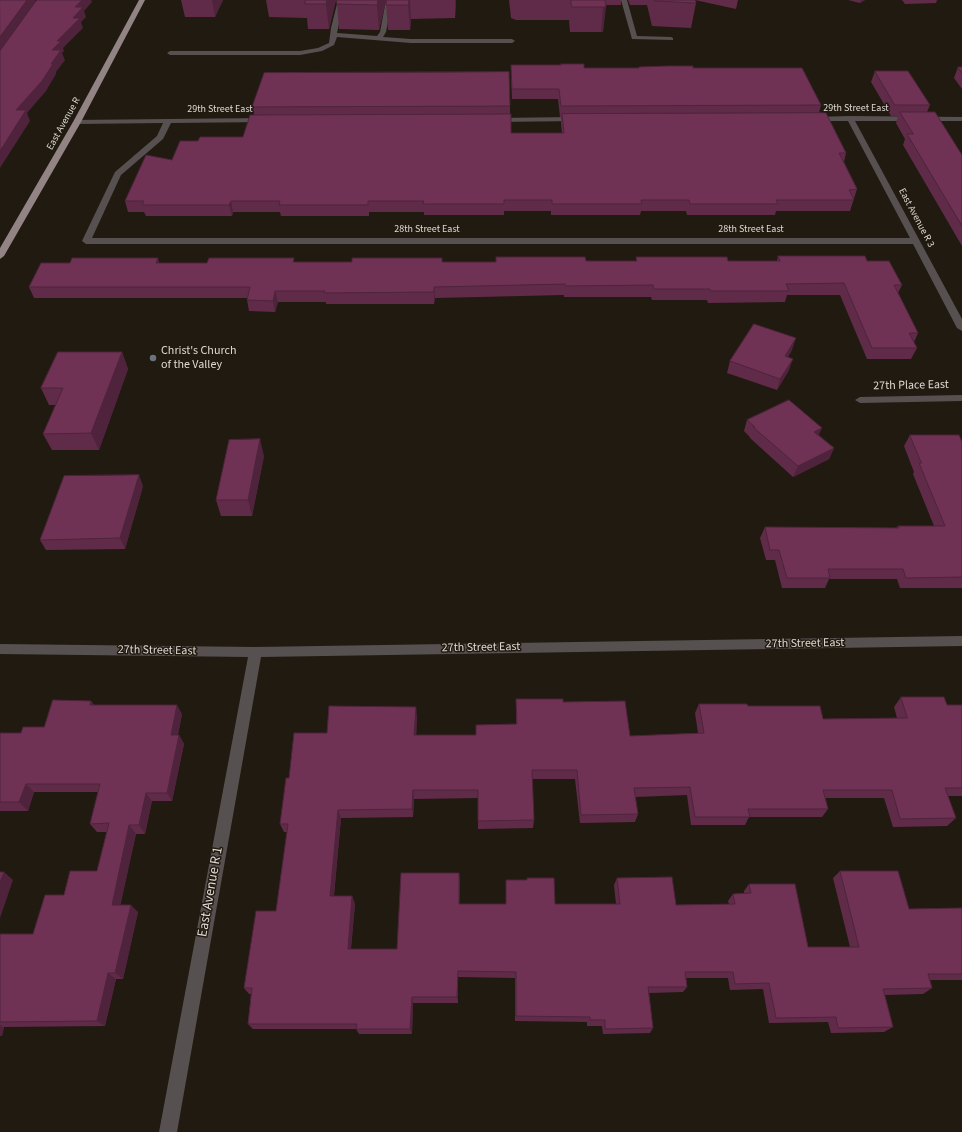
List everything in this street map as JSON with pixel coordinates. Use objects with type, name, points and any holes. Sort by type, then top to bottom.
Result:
[{"type":"main road","name":"East Avenue R","points":[[1,253],[77,122],[142,0]]},
{"type":"street","points":[[170,53],[300,53],[320,50],[332,44],[334,28],[341,0]]},
{"type":"street","points":[[379,38],[383,32],[389,0]]},
{"type":"street","points":[[624,0],[634,38],[671,39]]},
{"type":"street","points":[[334,35],[412,41],[512,41]]},
{"type":"street","name":"East Avenue R 3","points":[[850,118],[962,328]]},
{"type":"street","points":[[485,120],[580,119]]},
{"type":"street","name":"29th Street East","points":[[803,119],[962,119]]},
{"type":"street","name":"29th Street East","points":[[77,122],[271,120]]},
{"type":"street","name":"28th Street East","points":[[168,121],[160,137],[118,174],[86,241],[916,241]]},
{"type":"street","name":"27th Place East","points":[[860,400],[962,398]]},
{"type":"street","name":"27th Street East","points":[[0,649],[255,652],[962,642]]},
{"type":"street","name":"East Avenue R 1","points":[[168,1132],[255,652]]},
{"type":"building","points":[[0,0],[27,0],[0,37]]},
{"type":"building","points":[[37,0],[82,0],[75,7],[83,7],[73,18],[80,18],[57,41],[61,41],[52,50],[61,50],[51,64],[53,64],[42,81],[16,110],[26,110],[0,151],[0,51]]},
{"type":"building","points":[[306,0],[327,0],[326,4],[305,4]]},
{"type":"building","points":[[337,0],[378,0],[377,5],[337,4]]},
{"type":"building","points":[[387,0],[409,0],[408,5],[386,5]]},
{"type":"building","points":[[571,0],[605,0],[606,7],[572,7]]},
{"type":"building","points":[[695,0],[696,3],[655,1]]},
{"type":"building","points":[[584,64],[584,68],[693,66],[693,68],[802,68],[821,105],[561,106],[559,89],[512,89],[511,65]]},
{"type":"building","points":[[958,67],[962,67],[962,73]]},
{"type":"building","points":[[875,71],[908,71],[930,105],[895,105]]},
{"type":"building","points":[[509,72],[510,106],[252,107],[264,73]]},
{"type":"building","points":[[900,112],[935,112],[962,155],[962,226],[907,134],[913,134]]},
{"type":"building","points":[[826,113],[846,153],[839,153],[857,189],[849,190],[854,200],[776,200],[778,204],[690,204],[689,200],[641,200],[642,204],[552,204],[552,200],[504,200],[504,204],[423,204],[424,201],[368,201],[368,205],[279,205],[280,201],[231,201],[229,205],[142,205],[144,201],[125,201],[146,155],[172,160],[180,141],[198,141],[200,137],[243,137],[250,115],[511,114],[511,133],[564,133],[562,114]]},
{"type":"building","points":[[778,256],[865,256],[867,261],[889,261],[902,285],[894,285],[918,333],[909,333],[917,348],[872,348],[844,283],[786,284],[789,291],[710,291],[710,289],[654,289],[653,285],[565,286],[565,284],[434,287],[434,292],[324,293],[325,291],[275,291],[273,301],[247,300],[250,287],[29,287],[41,263],[70,263],[72,258],[158,258],[156,263],[207,263],[209,258],[294,258],[293,262],[352,262],[352,258],[442,258],[442,262],[496,262],[496,257],[585,257],[586,261],[637,261],[636,257],[727,257],[728,261],[780,261]]},
{"type":"building","points":[[754,324],[796,338],[785,356],[793,359],[780,379],[730,361]]},
{"type":"building","points":[[58,352],[122,352],[91,433],[43,434],[63,388],[41,388]]},
{"type":"building","points":[[789,400],[822,428],[814,432],[834,448],[798,466],[747,420]]},
{"type":"building","points":[[910,435],[959,435],[962,442],[962,577],[906,578],[903,569],[828,569],[830,578],[787,578],[779,550],[770,550],[765,527],[899,528],[898,526],[945,526],[919,463],[921,463]]},
{"type":"building","points":[[260,439],[248,500],[216,500],[229,440]]},
{"type":"building","points":[[139,475],[120,538],[40,540],[64,476]]},
{"type":"building","points":[[901,697],[944,697],[947,705],[962,705],[962,788],[945,788],[956,818],[900,819],[892,790],[823,790],[828,809],[748,809],[750,817],[695,817],[690,787],[634,788],[638,814],[581,815],[577,770],[532,770],[534,820],[478,821],[478,790],[413,790],[412,809],[338,810],[330,896],[352,896],[348,949],[397,949],[401,873],[459,873],[459,904],[506,904],[506,880],[527,880],[527,878],[554,878],[555,904],[620,904],[617,878],[672,877],[676,905],[735,904],[733,894],[751,893],[749,884],[795,884],[808,947],[859,947],[840,871],[898,871],[909,909],[962,908],[962,974],[928,974],[932,988],[883,989],[893,1027],[838,1028],[836,1017],[776,1018],[769,983],[735,984],[733,972],[685,972],[687,987],[648,987],[653,1028],[605,1029],[605,1020],[590,1020],[590,1017],[516,1016],[516,972],[458,971],[457,997],[412,997],[410,1029],[356,1029],[357,1024],[248,1024],[252,988],[244,988],[256,911],[276,911],[288,824],[280,824],[286,778],[289,778],[294,733],[327,733],[329,706],[416,707],[414,735],[476,735],[476,725],[517,724],[516,699],[563,699],[563,702],[625,701],[630,736],[704,733],[699,704],[820,706],[823,719],[907,718]]},
{"type":"building","points":[[53,700],[91,701],[90,705],[177,705],[171,735],[179,735],[167,793],[146,793],[139,825],[129,825],[112,905],[131,905],[115,973],[108,973],[97,1021],[0,1022],[0,934],[33,934],[45,895],[64,895],[70,871],[97,871],[109,823],[90,824],[100,784],[26,784],[19,802],[0,802],[0,733],[21,733],[23,727],[44,727]]},
{"type":"building","points":[[0,872],[4,872],[0,883]]},
{"type":"place","name":"Christ's Church of the Valley","points":[[153,358]]}]
